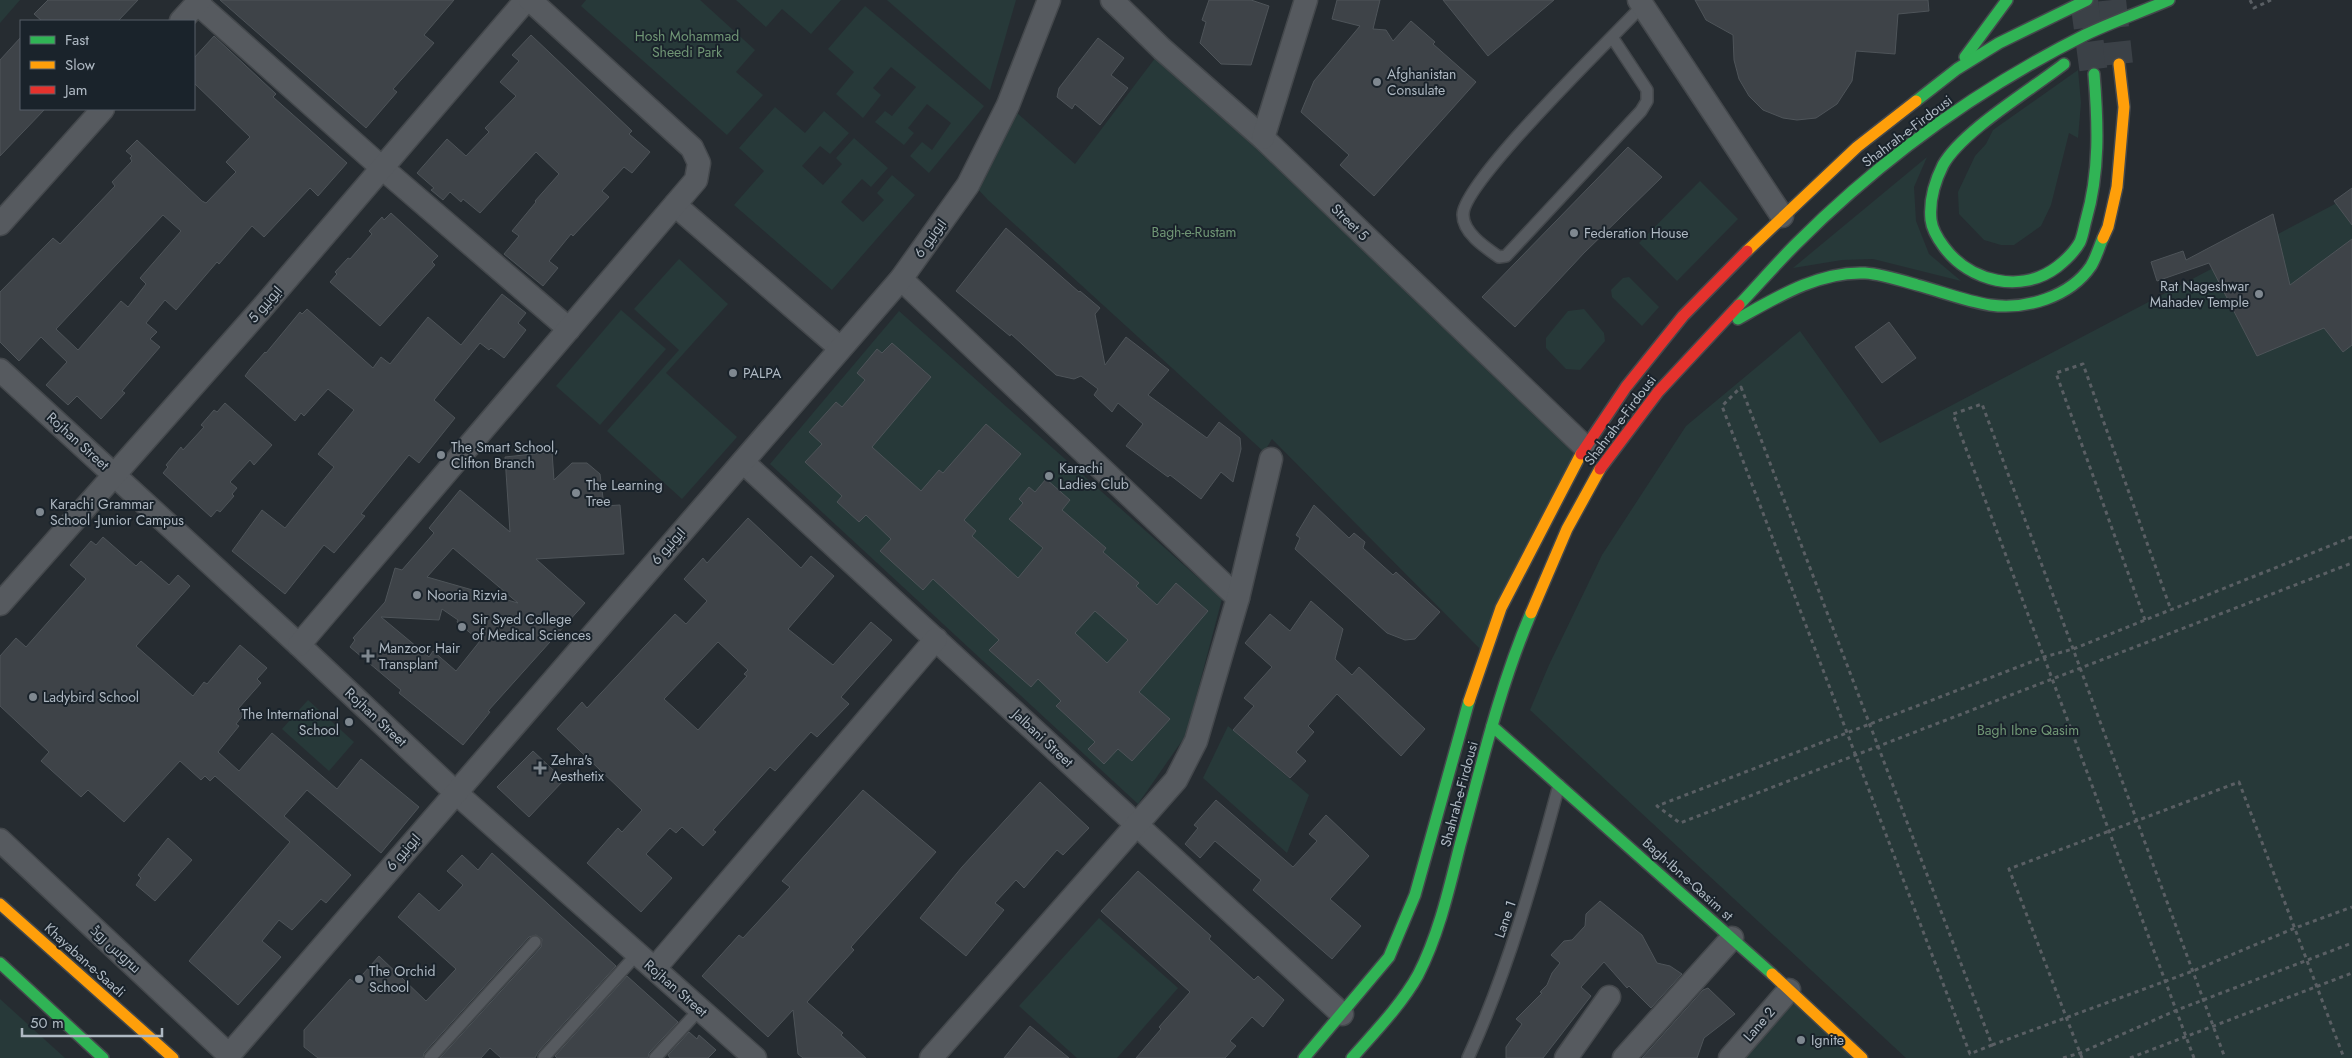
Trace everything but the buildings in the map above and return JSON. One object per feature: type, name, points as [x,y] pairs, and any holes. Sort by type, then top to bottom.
[{"type":"main road","points":[[1956,69],[2007,0]]},
{"type":"main road","name":"Shahrah-e-Firdousi","points":[[1304,1058],[1389,957],[1415,895],[1463,719],[1501,608],[1585,447],[1626,387],[1683,316],[1782,216],[1857,147],[1956,69],[1999,43],[2037,25],[2068,3],[2087,0]]},
{"type":"main road","name":"Shahrah-e-Firdousi","points":[[1352,1058],[1417,976],[1438,929],[1482,771],[1492,726],[1515,650],[1567,529],[1604,462],[1658,392],[1717,331],[1796,244],[1857,189],[1929,130],[1994,86],[2086,35],[2169,0]]},
{"type":"main road","points":[[2086,35],[2063,65],[2007,104],[1954,149],[1934,186],[1931,221],[1944,247],[1964,268],[1986,279],[2015,282],[2037,279],[2055,270],[2079,245],[2091,207],[2097,174],[2098,135],[2094,74]]},
{"type":"main road","points":[[1717,331],[1781,294],[1823,278],[1865,273],[1903,281],[1990,305],[2016,305],[2043,301],[2068,289],[2091,266],[2108,227],[2115,195],[2124,107],[2119,64]]},
{"type":"main road","name":"Bagh-Ibn-e-Qasim st","points":[[1492,726],[1732,938],[1862,1058]]},
{"type":"main road","name":"Khayaban-e-Saadi","points":[[0,904],[173,1058]]},
{"type":"main road","points":[[0,964],[103,1058]]},
{"type":"street","name":"ایونیو 5","points":[[0,604],[262,308],[526,0]]},
{"type":"street","points":[[300,645],[696,180],[699,162],[692,148],[530,0]]},
{"type":"street","name":"ایونیو 6","points":[[230,1057],[455,792],[744,462],[901,279],[968,185],[1008,105],[1049,0]]},
{"type":"street","name":"Street 5","points":[[1112,0],[1162,49],[1263,138],[1585,447]]},
{"type":"street","points":[[1263,138],[1306,0]]},
{"type":"street","points":[[182,20],[198,1],[381,167],[570,329]]},
{"type":"street","points":[[1641,3],[1782,216]]},
{"type":"street","points":[[0,224],[102,110]]},
{"type":"street","points":[[674,205],[840,348]]},
{"type":"street","points":[[901,279],[1238,598]]},
{"type":"street","name":"Rojhan Street","points":[[0,370],[300,645],[455,792],[755,1058]]},
{"type":"street","points":[[931,1058],[1176,780],[1196,741],[1238,598],[1271,459]]},
{"type":"street","name":"Jalbani Street","points":[[744,462],[1342,1014]]},
{"type":"street","points":[[655,968],[936,639]]},
{"type":"street","name":"سروس روڈ","points":[[0,840],[230,1057]]},
{"type":"street","points":[[1624,1058],[1732,938]]},
{"type":"street","name":"Lane 2","points":[[1730,1058],[1789,990]]},
{"type":"street","points":[[1566,1058],[1609,997]]},
{"type":"lane","points":[[1612,37],[1647,90],[1644,106],[1506,256],[1499,257],[1473,236],[1464,225],[1462,215],[1464,206],[1474,188],[1499,156],[1612,37],[1641,3]]},
{"type":"lane","name":"Lane 1","points":[[1468,1058],[1492,1005],[1531,889],[1559,785]]},
{"type":"lane","points":[[430,1058],[534,942]]},
{"type":"lane","points":[[544,1057],[637,954]]},
{"type":"lane","points":[[655,1058],[700,1009]]},
{"type":"path","points":[[2250,0],[2254,8],[2271,0]]},
{"type":"path","points":[[2146,620],[2056,373],[2083,364],[2171,610]]},
{"type":"path","points":[[1992,1045],[1741,387],[1722,406],[1970,1054],[2193,971],[2295,928],[2352,907]]},
{"type":"path","points":[[2194,1058],[1953,414],[1982,404],[2225,1058]]},
{"type":"path","points":[[2352,538],[2073,649],[2044,657],[1657,806],[1680,823],[2352,563]]},
{"type":"path","points":[[2082,1058],[2009,869],[2239,782],[2344,1058]]},
{"type":"path","points":[[2063,1058],[2080,1053],[2177,1010],[2352,943]]},
{"type":"path","points":[[2130,1058],[2352,973]]},
{"type":"green space","points":[[0,0],[20,0],[0,23]]},
{"type":"green space","name":"Hosh Mohammad Sheedi Park","points":[[586,0],[700,0],[755,50],[736,72],[763,95],[727,135],[581,6]]},
{"type":"green space","points":[[736,0],[841,0],[811,34],[782,9],[766,27]]},
{"type":"green space","points":[[887,0],[1016,0],[990,90]]},
{"type":"green space","points":[[865,6],[984,106],[929,173],[910,156],[922,142],[932,150],[951,123],[927,104],[908,128],[914,133],[904,145],[875,122],[885,111],[892,116],[916,87],[891,67],[873,88],[881,95],[863,118],[836,94],[854,72],[828,49]]},
{"type":"green space","name":"Bagh-e-Rustam","points":[[1162,49],[1585,448],[1485,654],[1272,439],[1264,452],[975,186],[1016,112],[1075,164]]},
{"type":"green space","points":[[2078,70],[2081,103],[2078,138],[2069,133],[2051,205],[2041,226],[2014,245],[2001,245],[1984,240],[1959,214],[1958,192],[1975,156],[1986,144],[1993,130]]},
{"type":"green space","points":[[775,107],[805,133],[824,111],[849,133],[830,154],[820,146],[802,166],[823,185],[842,164],[836,158],[854,138],[888,168],[871,187],[862,179],[841,202],[863,222],[884,200],[877,193],[892,175],[915,195],[832,290],[734,205],[764,171],[739,148]]},
{"type":"green space","points":[[1927,157],[1914,187],[1916,221],[1929,254],[1961,281],[1873,259],[1842,260],[1793,268]]},
{"type":"green space","points":[[1700,181],[1738,219],[1677,281],[1639,243]]},
{"type":"green space","name":"Bagh Ibne Qasim","points":[[2352,195],[2352,1058],[1906,1058],[1530,710],[1549,665],[1602,555],[1686,426],[1800,331],[1880,443]]},
{"type":"green space","points":[[679,259],[728,304],[666,373],[737,437],[682,499],[607,431],[679,350],[634,309]]},
{"type":"green space","points":[[1629,277],[1659,307],[1642,326],[1612,297],[1611,290],[1623,278]]},
{"type":"green space","points":[[1584,309],[1604,333],[1605,341],[1580,370],[1566,369],[1546,348],[1546,338],[1568,311]]},
{"type":"green space","points":[[621,310],[666,349],[600,425],[556,386]]},
{"type":"green space","points":[[899,311],[1222,599],[1186,735],[1138,804],[770,464]]},
{"type":"green space","points":[[308,700],[354,742],[329,771],[282,729]]},
{"type":"green space","points":[[1228,726],[1309,795],[1287,853],[1203,778]]},
{"type":"green space","points":[[1099,918],[1178,988],[1117,1058],[1077,1058],[1019,1006]]},
{"type":"green space","points":[[1797,998],[1862,1058],[1743,1058]]},
{"type":"green space","points":[[0,999],[65,1058],[0,1058]]},
{"type":"tunnel","points":[[2084,0],[2094,74]]},
{"type":"tunnel","points":[[2112,0],[2119,64]]},
{"type":"traffic: fast","points":[[1965,57],[2007,0]]},
{"type":"traffic: fast","points":[[1916,101],[1957,69],[1999,43],[2087,0]]},
{"type":"traffic: fast","points":[[1739,305],[1828,213],[1896,155],[1932,128],[1969,102],[2046,56],[2095,30],[2169,0]]},
{"type":"traffic: fast","points":[[2064,64],[1998,111],[1965,139],[1952,152],[1937,178],[1931,206],[1931,220],[1934,230],[1944,247],[1955,259],[1968,269],[1982,276],[2012,282],[2028,280],[2043,275],[2064,261],[2080,242],[2091,202],[2096,166],[2097,129],[2094,74]]},
{"type":"traffic: fast","points":[[1738,319],[1783,294],[1815,281],[1831,276],[1865,273],[1884,276],[1990,305],[2004,306],[2032,303],[2059,293],[2082,277],[2093,263],[2103,238]]},
{"type":"traffic: fast","points":[[1352,1058],[1404,997],[1418,975],[1432,944],[1500,699],[1531,613]]},
{"type":"traffic: fast","points":[[1304,1058],[1389,957],[1415,895],[1469,701]]},
{"type":"traffic: fast","points":[[1492,726],[1772,974]]},
{"type":"traffic: fast","points":[[0,963],[103,1058]]},
{"type":"traffic: slow","points":[[2103,238],[2108,227],[2117,187],[2124,107],[2119,64]]},
{"type":"traffic: slow","points":[[1747,251],[1857,147],[1916,101]]},
{"type":"traffic: slow","points":[[1469,701],[1501,608],[1581,454]]},
{"type":"traffic: slow","points":[[1531,613],[1567,529],[1600,469]]},
{"type":"traffic: slow","points":[[0,904],[173,1058]]},
{"type":"traffic: slow","points":[[1772,974],[1862,1058]]},
{"type":"traffic: jam","points":[[1581,454],[1626,387],[1683,316],[1747,251]]},
{"type":"traffic: jam","points":[[1600,469],[1658,392],[1739,305]]},
{"type":"place","name":"Afghanistan Consulate","points":[[1377,82]]},
{"type":"place","name":"Federation House","points":[[1574,233]]},
{"type":"place","name":"Rat Nageshwar Mahadev Temple","points":[[2259,294]]},
{"type":"place","name":"PALPA","points":[[733,373]]},
{"type":"place","name":"The Smart School, Clifton Branch","points":[[441,455]]},
{"type":"place","name":"Karachi Ladies Club","points":[[1049,476]]},
{"type":"place","name":"The Learning Tree","points":[[576,493]]},
{"type":"place","name":"Karachi Grammar School -Junior Campus","points":[[40,512]]},
{"type":"place","name":"Nooria Rizvia","points":[[417,595]]},
{"type":"place","name":"Sir Syed College of Medical Sciences","points":[[462,627]]},
{"type":"place","name":"Manzoor Hair Transplant","points":[[368,656]]},
{"type":"place","name":"Ladybird School","points":[[33,697]]},
{"type":"place","name":"The International School","points":[[349,722]]},
{"type":"place","name":"Zehra's Aesthetix","points":[[540,768]]},
{"type":"place","name":"The Orchid School","points":[[359,979]]},
{"type":"place","name":"Ignite","points":[[1801,1040]]}]
